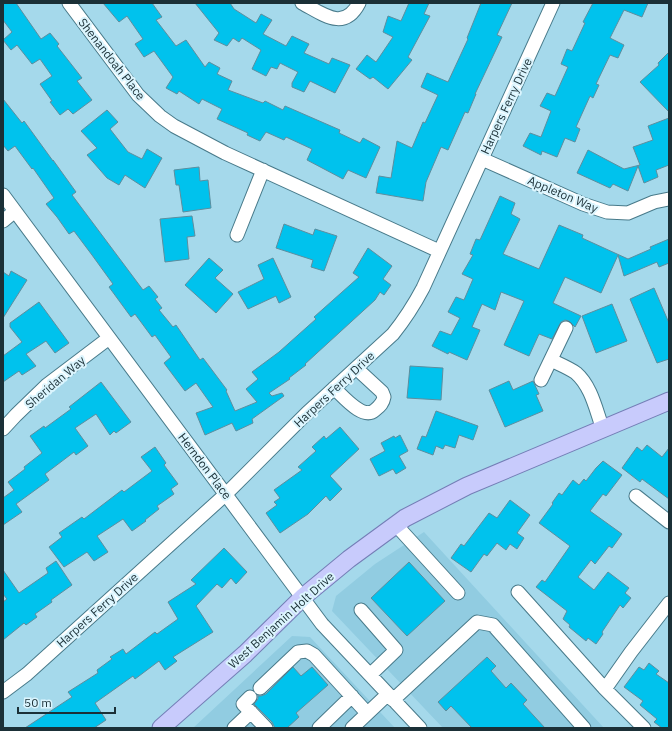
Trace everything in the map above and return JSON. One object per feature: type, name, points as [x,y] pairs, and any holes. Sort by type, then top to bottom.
[{"type":"main road","name":"West Benjamin Holt Drive","points":[[160,728],[245,654],[303,597],[349,559],[405,518],[467,486],[669,401]]},
{"type":"street","name":"Shenandoah Place","points":[[69,3],[129,84],[160,116],[190,136],[439,251]]},
{"type":"street","points":[[302,3],[329,18],[335,19],[346,18],[355,12],[359,3]]},
{"type":"street","name":"Harpers Ferry Drive","points":[[3,692],[27,674],[226,494],[334,388],[393,334],[403,322],[423,288],[552,3]]},
{"type":"street","name":"Appleton Way","points":[[482,159],[583,204],[607,212],[628,213],[654,202],[669,199]]},
{"type":"street","points":[[237,235],[263,170]]},
{"type":"street","name":"Herndon Place","points":[[3,195],[322,624],[420,728]]},
{"type":"street","points":[[3,221],[15,211]]},
{"type":"street","points":[[541,380],[566,328]]},
{"type":"street","name":"Sheridan Way","points":[[3,429],[47,385],[109,338]]},
{"type":"street","points":[[551,360],[575,373],[583,381],[589,390],[603,429]]},
{"type":"street","points":[[334,388],[361,412],[368,414],[380,406],[384,397],[382,392],[356,368]]},
{"type":"street","points":[[636,496],[669,522]]},
{"type":"street","points":[[396,525],[458,593]]},
{"type":"street","points":[[518,592],[605,689],[644,728]]},
{"type":"street","points":[[605,689],[631,652],[669,603]]},
{"type":"street","points":[[361,610],[396,650],[370,675]]},
{"type":"street","points":[[260,688],[298,652],[307,651],[314,655],[352,696],[360,723],[477,622],[493,625],[584,728]]},
{"type":"street","points":[[319,728],[352,696]]},
{"type":"street","points":[[250,697],[243,704],[266,728]]},
{"type":"street","points":[[234,728],[251,712]]},
{"type":"shaded area","points":[[424,532],[604,728],[443,728],[332,611],[336,596],[375,564]]},
{"type":"shaded area","points":[[292,636],[310,637],[395,728],[193,728]]},
{"type":"building","points":[[3,3],[16,3],[41,39],[50,33],[59,44],[57,46],[82,78],[77,81],[92,100],[73,114],[68,109],[60,115],[50,102],[52,101],[40,84],[52,76],[40,59],[32,64],[17,45],[11,50],[3,40],[12,32],[3,20]]},
{"type":"building","points":[[103,3],[152,3],[162,17],[156,20],[176,46],[186,40],[205,67],[209,62],[220,68],[217,74],[232,81],[228,90],[263,103],[265,101],[283,110],[285,106],[340,130],[339,133],[360,143],[363,138],[380,147],[366,178],[348,170],[343,179],[307,160],[312,149],[286,137],[284,140],[266,132],[260,141],[247,135],[248,133],[217,119],[222,109],[202,99],[199,104],[179,91],[177,94],[166,88],[173,77],[154,51],[144,57],[135,44],[143,39],[127,16],[119,22]]},
{"type":"building","points":[[195,3],[230,3],[234,9],[256,23],[261,14],[272,20],[263,34],[286,46],[292,36],[309,44],[304,53],[329,64],[332,58],[350,65],[335,93],[310,81],[304,92],[292,87],[292,83],[298,72],[280,63],[277,69],[271,67],[266,76],[252,69],[261,50],[242,38],[239,42],[233,38],[227,46],[214,40],[219,33]]},
{"type":"building","points":[[409,3],[429,3],[424,14],[430,16],[408,57],[412,60],[388,89],[373,77],[370,79],[356,69],[367,55],[376,62],[393,37],[383,32],[388,16],[401,21]]},
{"type":"building","points":[[481,3],[512,3],[497,35],[502,37],[475,94],[468,113],[465,112],[448,150],[441,147],[426,182],[423,201],[376,193],[379,176],[391,178],[397,141],[412,148],[423,122],[425,123],[438,95],[421,87],[427,73],[448,82],[468,39],[467,38]]},
{"type":"building","points":[[593,3],[648,3],[642,17],[624,10],[610,38],[624,45],[618,58],[610,55],[596,84],[599,85],[593,98],[590,96],[576,127],[580,129],[575,142],[565,138],[557,157],[542,151],[541,155],[523,146],[530,133],[541,137],[551,111],[540,106],[547,93],[555,96],[568,67],[561,64],[567,49],[572,51],[585,23],[583,22]]},
{"type":"building","points":[[669,52],[669,112],[640,82],[659,65],[658,63]]},
{"type":"building","points":[[3,99],[22,123],[24,121],[53,160],[76,192],[72,195],[143,290],[149,286],[158,297],[155,299],[162,308],[159,310],[173,327],[176,325],[200,360],[203,358],[227,390],[226,391],[235,411],[257,402],[246,389],[258,379],[252,372],[279,352],[316,319],[314,317],[359,277],[353,273],[368,248],[392,266],[383,279],[391,285],[384,295],[380,292],[375,300],[305,364],[306,365],[289,378],[290,379],[269,393],[272,396],[282,393],[284,396],[252,419],[253,423],[236,431],[232,423],[205,435],[196,413],[213,407],[196,383],[185,391],[164,363],[171,357],[155,335],[152,337],[135,314],[131,317],[109,287],[113,284],[74,231],[69,234],[46,204],[54,198],[33,168],[32,169],[15,146],[8,151],[3,145]]},
{"type":"building","points":[[107,110],[118,122],[110,129],[128,152],[142,159],[147,149],[162,158],[145,188],[125,175],[119,185],[107,178],[87,155],[97,148],[81,131]]},
{"type":"building","points":[[669,118],[669,165],[656,170],[658,177],[644,183],[638,166],[628,191],[613,184],[610,188],[577,173],[588,150],[624,169],[640,165],[633,147],[653,140],[648,126]]},
{"type":"building","points":[[199,167],[200,181],[208,180],[211,208],[183,212],[179,185],[176,185],[174,170]]},
{"type":"building","points":[[500,196],[515,203],[511,214],[520,219],[503,254],[539,269],[559,225],[583,235],[582,238],[628,259],[669,239],[669,263],[659,267],[657,262],[624,276],[618,255],[601,293],[565,277],[553,303],[581,316],[575,327],[569,321],[565,320],[561,322],[552,339],[539,334],[529,356],[504,345],[524,301],[501,292],[495,310],[482,304],[472,327],[480,330],[467,360],[449,352],[448,354],[432,346],[440,331],[451,335],[460,318],[448,312],[456,297],[464,300],[473,279],[462,274],[473,255],[470,254],[476,239],[480,240]]},
{"type":"building","points":[[192,216],[195,236],[187,237],[189,259],[165,262],[160,219]]},
{"type":"building","points":[[284,224],[313,235],[315,229],[337,236],[324,271],[311,267],[313,260],[276,248]]},
{"type":"building","points":[[209,258],[223,270],[215,278],[233,294],[216,313],[185,285]]},
{"type":"building","points":[[273,258],[291,297],[279,303],[276,296],[248,309],[238,292],[264,279],[258,265]]},
{"type":"building","points":[[11,271],[27,280],[3,318],[3,272],[9,276]]},
{"type":"building","points":[[654,288],[669,323],[669,359],[657,363],[630,299]]},
{"type":"building","points":[[39,302],[69,343],[55,353],[46,341],[26,354],[36,366],[22,375],[19,371],[3,382],[3,356],[22,342],[10,327],[10,323]]},
{"type":"building","points":[[612,304],[627,341],[596,353],[582,316]]},
{"type":"building","points":[[410,366],[443,368],[441,400],[407,398]]},
{"type":"building","points":[[509,381],[513,390],[533,381],[539,394],[536,395],[543,411],[505,427],[489,390]]},
{"type":"building","points":[[101,382],[131,422],[116,433],[114,431],[110,435],[96,414],[75,428],[88,446],[76,455],[74,452],[45,474],[49,480],[16,504],[22,512],[3,525],[3,498],[14,490],[8,482],[42,453],[30,436],[44,426],[45,428],[71,409],[69,407]]},
{"type":"building","points":[[436,411],[478,426],[473,440],[459,435],[455,448],[445,445],[443,449],[436,446],[433,455],[417,449],[422,436],[426,437]]},
{"type":"building","points":[[340,427],[359,449],[330,476],[342,489],[330,501],[326,496],[308,514],[280,533],[266,513],[277,505],[274,502],[280,498],[274,490],[302,470],[298,467],[316,451],[312,447],[324,436],[326,439]]},
{"type":"building","points":[[400,435],[408,451],[399,456],[406,468],[396,474],[393,469],[379,476],[370,459],[385,451],[381,443],[394,436],[395,438]]},
{"type":"building","points":[[647,445],[662,457],[669,448],[669,499],[642,479],[640,482],[622,468],[637,447],[642,451]]},
{"type":"building","points":[[155,447],[166,463],[164,465],[178,484],[171,489],[174,494],[157,506],[159,509],[132,531],[123,519],[97,536],[108,552],[94,561],[87,552],[64,567],[49,547],[62,537],[59,533],[82,517],[84,519],[122,490],[124,492],[152,471],[141,457]]},
{"type":"building","points":[[603,461],[622,475],[606,496],[603,494],[590,511],[622,534],[612,548],[609,546],[595,564],[591,560],[578,577],[594,590],[608,572],[629,588],[625,593],[631,598],[623,608],[620,605],[596,644],[588,638],[586,641],[569,627],[570,625],[563,619],[567,611],[536,587],[542,580],[545,582],[570,546],[539,523],[559,493],[562,495],[573,480],[579,485],[584,479],[586,481]]},
{"type":"building","points":[[510,500],[530,515],[517,533],[524,538],[517,549],[510,544],[506,550],[497,543],[487,556],[484,554],[471,572],[451,558],[461,544],[464,546],[489,513],[497,518]]},
{"type":"building","points":[[224,548],[247,572],[236,584],[231,578],[222,588],[217,584],[196,606],[213,632],[173,657],[177,661],[165,670],[159,661],[135,679],[133,676],[95,703],[106,720],[94,728],[25,728],[72,697],[68,692],[98,673],[97,670],[112,659],[110,657],[123,649],[126,654],[155,632],[157,634],[178,619],[168,602],[196,584],[191,580]]},
{"type":"building","points":[[56,561],[72,585],[35,614],[37,617],[26,625],[24,623],[3,640],[3,602],[7,599],[3,594],[3,570],[19,593],[48,573],[46,568]]},
{"type":"building","points":[[409,562],[445,601],[407,636],[371,598]]},
{"type":"building","points":[[487,657],[496,666],[491,671],[506,688],[511,683],[527,700],[523,704],[545,728],[472,728],[451,706],[446,711],[438,702]]},
{"type":"building","points":[[649,663],[659,671],[656,674],[669,683],[669,728],[662,728],[654,722],[657,719],[640,705],[643,701],[624,687],[639,667],[644,670]]},
{"type":"building","points":[[293,667],[301,676],[312,667],[328,685],[296,713],[299,717],[287,728],[275,728],[272,722],[254,704],[258,699],[258,696],[266,694]]}]
